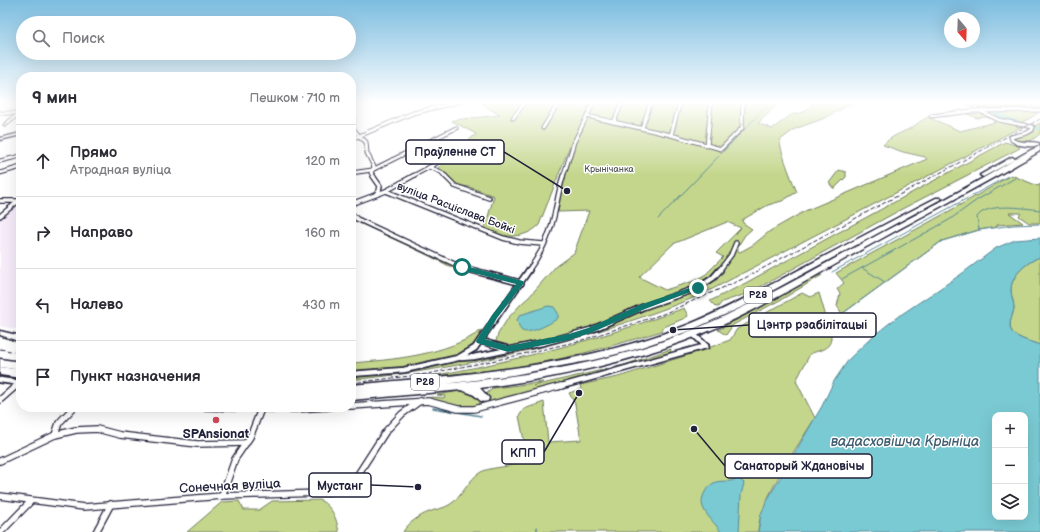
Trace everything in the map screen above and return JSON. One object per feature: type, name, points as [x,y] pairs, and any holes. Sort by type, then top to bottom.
[{"type":"highway","points":[[1018,143],[1026,145],[1039,145]]},
{"type":"highway","points":[[1018,143],[1025,148],[1023,152]]},
{"type":"highway","name":"Р28","points":[[356,388],[526,371],[586,359],[641,345],[676,333],[752,298],[1023,152],[1039,145]]},
{"type":"highway","name":"Р28","points":[[356,396],[457,387],[549,375],[590,366],[656,348],[693,334],[793,285],[999,172],[1039,145]]},
{"type":"highway","points":[[0,363],[16,365]]},
{"type":"highway","points":[[0,371],[16,378]]},
{"type":"highway","points":[[484,403],[489,389],[503,381]]},
{"type":"highway","points":[[457,387],[477,391],[484,403]]},
{"type":"street","points":[[356,137],[381,127]]},
{"type":"street","points":[[458,358],[471,351],[480,341],[495,317],[536,261],[554,218],[558,193],[574,142],[582,127]]},
{"type":"street","points":[[637,127],[721,149],[742,127]]},
{"type":"street","points":[[671,135],[674,127]]},
{"type":"street","points":[[707,146],[709,127]]},
{"type":"street","points":[[1018,143],[1012,140],[1011,137],[1027,133],[1033,129],[1032,127]]},
{"type":"street","points":[[356,172],[372,170],[456,128]]},
{"type":"street","points":[[356,132],[367,145],[367,153],[374,167],[371,173],[380,188],[376,194]]},
{"type":"street","points":[[0,139],[16,135]]},
{"type":"street","points":[[0,161],[16,157]]},
{"type":"street","points":[[356,202],[386,191],[437,163]]},
{"type":"street","points":[[429,167],[441,172],[455,186],[489,198]]},
{"type":"street","points":[[0,173],[16,168]]},
{"type":"street","name":"вуліца Расціслава Бойкі","points":[[386,191],[503,238],[519,242],[543,244]]},
{"type":"street","points":[[0,201],[16,201]]},
{"type":"street","points":[[0,216],[16,203]]},
{"type":"street","points":[[356,217],[462,267],[520,283]]},
{"type":"street","points":[[356,374],[404,370],[569,337],[591,330],[643,307],[698,288],[713,278],[731,255],[736,243]]},
{"type":"street","points":[[0,333],[16,338]]},
{"type":"street","points":[[356,406],[433,401],[464,410],[484,403],[626,369],[706,346],[693,334]]},
{"type":"street","points":[[480,341],[508,349]]},
{"type":"street","points":[[0,380],[16,380]]},
{"type":"street","points":[[0,400],[16,385]]},
{"type":"street","name":"Сонечная вуліца","points":[[0,496],[69,506],[222,496],[321,493],[346,488],[353,482],[374,445],[385,432],[403,412],[420,401]]},
{"type":"street","points":[[55,435],[55,430],[58,424],[69,412]]},
{"type":"street","points":[[222,496],[235,459],[250,437],[260,412]]},
{"type":"street","points":[[0,461],[55,435],[76,430],[97,429],[120,435],[197,444],[241,442],[246,444]]},
{"type":"street","points":[[1,532],[31,501]]},
{"type":"street","points":[[96,532],[111,504]]},
{"type":"shaded area","points":[[16,206],[16,329],[0,326],[0,217]]},
{"type":"green space","name":"Крынічанка","points":[[463,127],[767,127],[772,129],[775,127],[801,127],[795,129],[780,140],[784,158],[797,192],[782,201],[768,205],[742,220],[743,223],[752,229],[745,235],[738,246],[738,251],[740,252],[753,245],[770,231],[805,211],[927,159],[925,157],[903,152],[883,145],[893,137],[913,127],[950,127],[960,131],[977,127],[1022,127],[703,294],[661,310],[618,325],[530,350],[441,368],[356,379],[356,363],[401,358],[436,351],[453,345],[482,330],[479,337],[471,347],[461,354],[443,361],[508,349],[493,342],[496,341],[498,334],[508,318],[556,266],[574,253],[589,211],[558,212],[561,192],[577,138],[573,138],[539,225],[534,230],[527,233],[506,236],[492,232],[485,227],[494,196],[469,187],[457,185],[437,169],[476,134]],"holes":[[[727,222],[741,228],[716,253],[723,257],[706,274],[694,281],[665,290],[639,277],[673,244]]]},
{"type":"green space","points":[[1035,127],[1040,127],[1040,134],[1034,139],[1025,143],[1015,140],[1015,138],[1034,132]]},
{"type":"green space","points":[[1005,142],[1020,148],[902,209],[749,293],[722,302],[718,307],[710,301],[740,286]]},
{"type":"green space","points":[[839,170],[846,172],[846,177],[835,188],[833,188],[829,183]]},
{"type":"green space","points":[[1011,175],[1038,186],[1040,184],[1040,223],[1029,223],[1019,216],[1021,213],[1009,213],[1023,223],[997,225],[997,227],[979,230],[942,241],[842,314],[837,306],[840,294],[837,289],[844,283],[836,273],[946,213]]},
{"type":"green space","points":[[356,217],[432,255],[434,258],[459,268],[455,269],[356,221]]},
{"type":"green space","points":[[1040,257],[1040,345],[1018,337],[1012,332],[1010,326],[1014,308],[1011,290],[1014,279],[1025,266]]},
{"type":"green space","points":[[822,275],[784,298],[733,325],[726,335],[718,330],[817,276]]},
{"type":"green space","points":[[802,293],[810,297],[819,293],[831,334],[831,339],[828,346],[810,354],[796,381],[815,418],[780,474],[772,490],[760,520],[758,532],[403,532],[407,526],[425,513],[442,508],[454,502],[476,475],[493,468],[520,463],[524,459],[527,455],[519,416],[524,409],[544,402],[548,442],[581,440],[575,404],[569,393],[581,389],[580,385],[618,377],[730,340],[737,329]]},
{"type":"green space","points":[[684,308],[688,316],[664,327],[662,331],[596,350],[546,362],[516,367],[426,377],[524,357],[588,340]]},
{"type":"green space","points":[[671,349],[670,353],[587,377],[547,386],[489,403],[486,401],[488,392],[494,388],[543,382],[533,386],[624,365]]},
{"type":"green space","points":[[465,390],[480,398],[480,404],[474,407],[460,407],[423,399],[432,397],[444,398],[445,396],[437,395]]},
{"type":"green space","points":[[320,500],[328,506],[333,513],[339,532],[187,532],[222,502],[239,501],[244,510],[259,510],[272,501]]},
{"type":"water","name":"вадасховішча Крыніца","points":[[1040,238],[1040,257],[1025,266],[1017,274],[1012,284],[1011,292],[1014,308],[1010,326],[1012,332],[1018,337],[1040,345],[1040,532],[758,532],[761,514],[769,497],[822,406],[834,381],[849,359],[872,337],[896,318],[960,275],[996,248],[1015,240]]},
{"type":"water","points":[[548,306],[554,307],[558,313],[558,318],[535,330],[525,332],[521,330],[517,320],[520,315]]},
{"type":"water","points":[[738,478],[744,483],[741,495],[739,532],[721,532],[706,514],[702,504],[702,498],[706,490],[716,482]]},
{"type":"waterway","points":[[658,219],[747,127]]},
{"type":"waterway","points":[[1033,127],[1040,129]]},
{"type":"waterway","points":[[832,272],[1008,176]]},
{"type":"waterway","points":[[842,279],[949,220],[977,200],[1015,178]]},
{"type":"waterway","points":[[979,230],[977,217],[982,212],[989,209],[1006,207],[1040,210]]},
{"type":"waterway","points":[[979,230],[1013,225],[1040,224]]},
{"type":"waterway","points":[[842,314],[942,241],[979,230]]},
{"type":"waterway","points":[[862,268],[885,282]]},
{"type":"waterway","points":[[433,408],[481,416]]},
{"type":"waterway","points":[[537,527],[537,532]]},
{"type":"railway","points":[[356,382],[427,374],[506,358],[579,341],[663,314],[745,278],[1025,127]]},
{"type":"railway","points":[[0,349],[16,352]]},
{"type":"place","name":"Праўленне СТ","points":[[567,191]]},
{"type":"place","name":"Цэнтр рэабілітацыі","points":[[673,330]]},
{"type":"place","name":"КПП","points":[[579,393]]},
{"type":"place","name":"SPAnsionat","points":[[216,420]]},
{"type":"place","name":"Санаторый Ждановічы","points":[[694,429]]},
{"type":"place","name":"Мустанг","points":[[418,487]]},
{"type":"route","points":[[462,267],[520,283],[487,328],[480,341],[508,349],[569,337],[591,330],[643,307],[698,288]]}]
